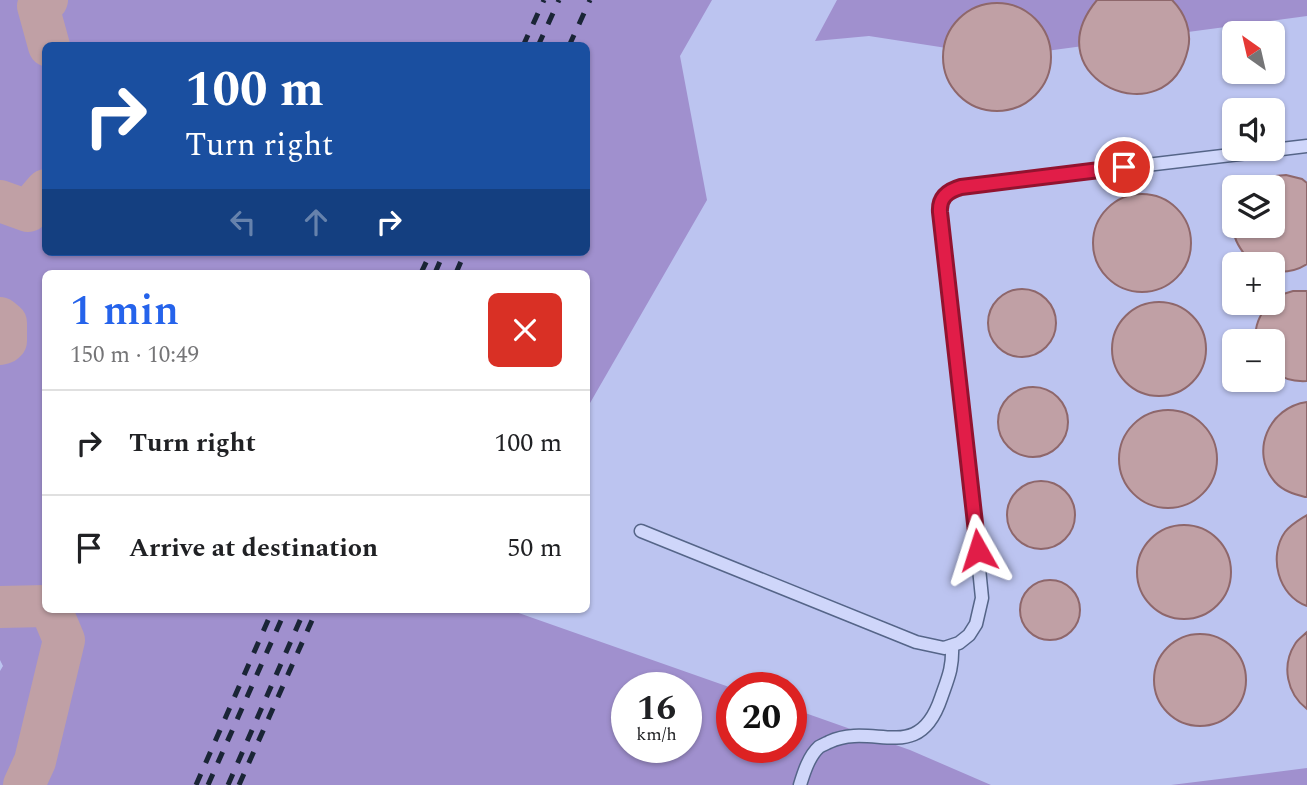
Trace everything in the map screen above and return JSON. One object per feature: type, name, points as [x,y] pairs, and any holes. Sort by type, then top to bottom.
[{"type":"lane","points":[[641,531],[916,642],[944,649],[952,646],[969,635],[976,624],[982,598],[940,212],[944,195],[961,187],[1307,146]]},
{"type":"lane","points":[[800,785],[807,765],[819,746],[840,737],[900,738],[923,730],[935,716],[953,665],[952,646]]},
{"type":"shaded area","points":[[0,0],[712,0],[680,56],[707,200],[590,403],[590,270],[42,270],[42,613],[518,613],[686,672],[611,672],[611,763],[702,763],[702,677],[716,682],[716,763],[807,763],[807,714],[910,750],[991,785],[0,785],[0,671],[3,666],[0,660]]},
{"type":"shaded area","points":[[837,0],[1307,0],[1307,16],[1270,21],[1222,21],[1222,27],[1046,51],[953,49],[869,36],[815,41]]},
{"type":"shaded area","points":[[1097,0],[1172,0],[1184,16],[1189,36],[1188,49],[1176,76],[1156,90],[1133,94],[1110,88],[1092,74],[1081,54],[1081,28]]},
{"type":"shaded area","points":[[997,3],[1018,7],[1035,19],[1047,36],[1051,57],[1047,78],[1035,95],[1018,107],[997,111],[976,107],[959,95],[947,78],[943,57],[947,36],[959,19],[976,7]]},
{"type":"shaded area","points":[[1285,175],[1307,183],[1307,264],[1285,272],[1285,252],[1243,252],[1235,238],[1285,238]]},
{"type":"shaded area","points":[[1142,194],[1161,198],[1177,208],[1187,224],[1191,243],[1187,262],[1177,278],[1161,288],[1142,292],[1123,288],[1107,278],[1097,262],[1093,243],[1097,224],[1107,208],[1123,198]]},
{"type":"shaded area","points":[[1015,289],[1029,289],[1041,294],[1051,304],[1056,323],[1051,342],[1041,352],[1029,357],[1015,357],[1003,352],[993,342],[988,330],[988,316],[993,304],[1003,294]]},
{"type":"shaded area","points":[[1307,291],[1307,381],[1285,378],[1285,329],[1256,329],[1261,315],[1285,315],[1285,293]]},
{"type":"shaded area","points":[[1159,302],[1177,305],[1192,316],[1203,331],[1206,349],[1203,367],[1192,382],[1177,393],[1159,396],[1141,393],[1126,382],[1115,367],[1112,349],[1115,331],[1126,316],[1141,305]]},
{"type":"shaded area","points":[[1033,387],[1058,397],[1068,422],[1058,447],[1033,457],[1008,447],[998,422],[1008,397]]},
{"type":"shaded area","points":[[1307,402],[1305,497],[1285,490],[1275,482],[1267,470],[1264,445],[1273,422],[1282,412]]},
{"type":"shaded area","points":[[1168,410],[1187,414],[1203,424],[1213,440],[1217,459],[1213,478],[1203,494],[1187,504],[1168,508],[1149,504],[1133,494],[1123,478],[1119,459],[1123,440],[1133,424],[1149,414]]},
{"type":"shaded area","points":[[1041,481],[1054,484],[1065,491],[1072,502],[1075,515],[1072,528],[1065,539],[1054,546],[1041,549],[1028,546],[1017,539],[1010,528],[1007,515],[1010,502],[1017,491],[1028,484]]},
{"type":"shaded area","points":[[1307,515],[1307,606],[1289,594],[1283,585],[1277,552],[1285,532]]},
{"type":"shaded area","points":[[1184,525],[1202,528],[1217,539],[1228,554],[1231,572],[1228,590],[1217,605],[1202,616],[1184,619],[1166,616],[1151,605],[1140,590],[1137,572],[1140,554],[1151,539],[1166,528]]},
{"type":"shaded area","points":[[1050,580],[1067,585],[1075,593],[1080,610],[1075,627],[1067,635],[1050,640],[1033,635],[1025,627],[1020,610],[1025,593],[1033,585]]},
{"type":"shaded area","points":[[1307,632],[1307,709],[1295,696],[1287,670],[1295,644]]},
{"type":"shaded area","points":[[1200,634],[1218,637],[1233,647],[1243,662],[1246,680],[1243,698],[1233,713],[1218,723],[1200,726],[1182,723],[1167,713],[1157,698],[1154,680],[1157,662],[1167,647],[1182,637]]},
{"type":"shaded area","points":[[1307,768],[1307,785],[1171,785]]},
{"type":"waterway","points":[[47,0],[38,6],[48,42]]},
{"type":"waterway","points":[[0,201],[28,211],[42,195]]},
{"type":"waterway","points":[[0,318],[6,323],[6,341],[0,344]]},
{"type":"waterway","points":[[0,607],[42,606]]},
{"type":"waterway","points":[[24,785],[35,761],[64,640],[53,613]]},
{"type":"railway","points":[[525,42],[544,0]]},
{"type":"railway","points":[[540,42],[559,0]]},
{"type":"railway","points":[[571,42],[590,0]]},
{"type":"railway","points":[[422,270],[429,256]]},
{"type":"railway","points":[[436,270],[442,256]]},
{"type":"railway","points":[[457,270],[463,256]]},
{"type":"railway","points":[[196,785],[271,613]]},
{"type":"railway","points":[[208,785],[284,613]]},
{"type":"railway","points":[[228,785],[303,613]]},
{"type":"railway","points":[[239,785],[315,613]]},
{"type":"route","points":[[978,550],[940,212],[941,200],[949,191],[961,187],[1124,167]]}]
